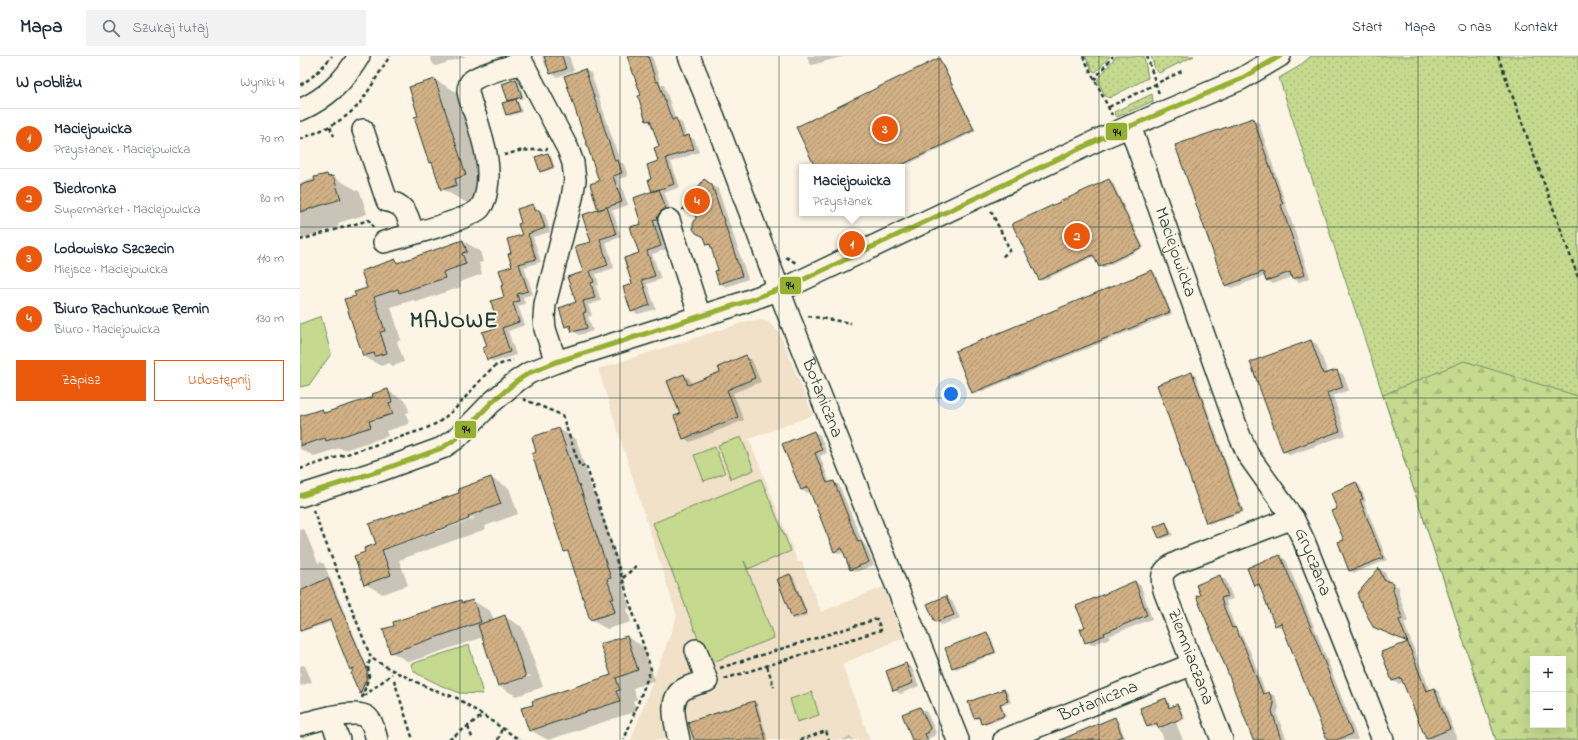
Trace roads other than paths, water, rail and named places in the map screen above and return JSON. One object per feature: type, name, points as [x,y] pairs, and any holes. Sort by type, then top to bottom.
[{"type":"street","points":[[300,110],[322,98],[337,86],[350,71],[359,56]]},
{"type":"street","name":"Botaniczna","points":[[689,56],[958,740]]},
{"type":"street","points":[[305,500],[442,448],[460,435],[491,403],[529,373],[556,362],[700,317],[780,290],[1130,126],[1241,79],[1280,56]]},
{"type":"street","points":[[384,242],[472,214],[480,208],[486,197],[488,163],[485,147],[468,90],[473,80],[520,60],[565,144],[573,163],[575,180],[572,198],[545,304],[545,329],[556,362]]},
{"type":"street","name":"Maciejowicka","points":[[1130,126],[1239,434],[1248,455],[1293,518]]},
{"type":"street","points":[[363,130],[387,201],[396,202],[408,215],[413,233]]},
{"type":"street","points":[[669,220],[700,317]]},
{"type":"street","name":"Gryczana","points":[[1162,573],[1169,566],[1180,561],[1293,518],[1304,541],[1383,740]]},
{"type":"street","name":"Ziemniaczana","points":[[1162,573],[1162,584],[1222,740]]},
{"type":"street","points":[[680,740],[674,706],[676,695],[685,688],[706,677],[696,650]]},
{"type":"street","name":"Botaniczna","points":[[1004,740],[1193,664]]},
{"type":"street","points":[[300,725],[340,716],[364,716],[369,718],[378,740]]},
{"type":"street","points":[[339,740],[340,716]]},
{"type":"place","name":"Lodowisko Szczecin","points":[[885,129]]},
{"type":"place","name":"Biuro Rachunkowe Remin","points":[[697,201]]},
{"type":"place","name":"Biedronka","points":[[1077,236]]},
{"type":"place","name":"Maciejowicka","points":[[852,244]]},
{"type":"district","name":"MAJOWE","points":[[454,322]]}]
